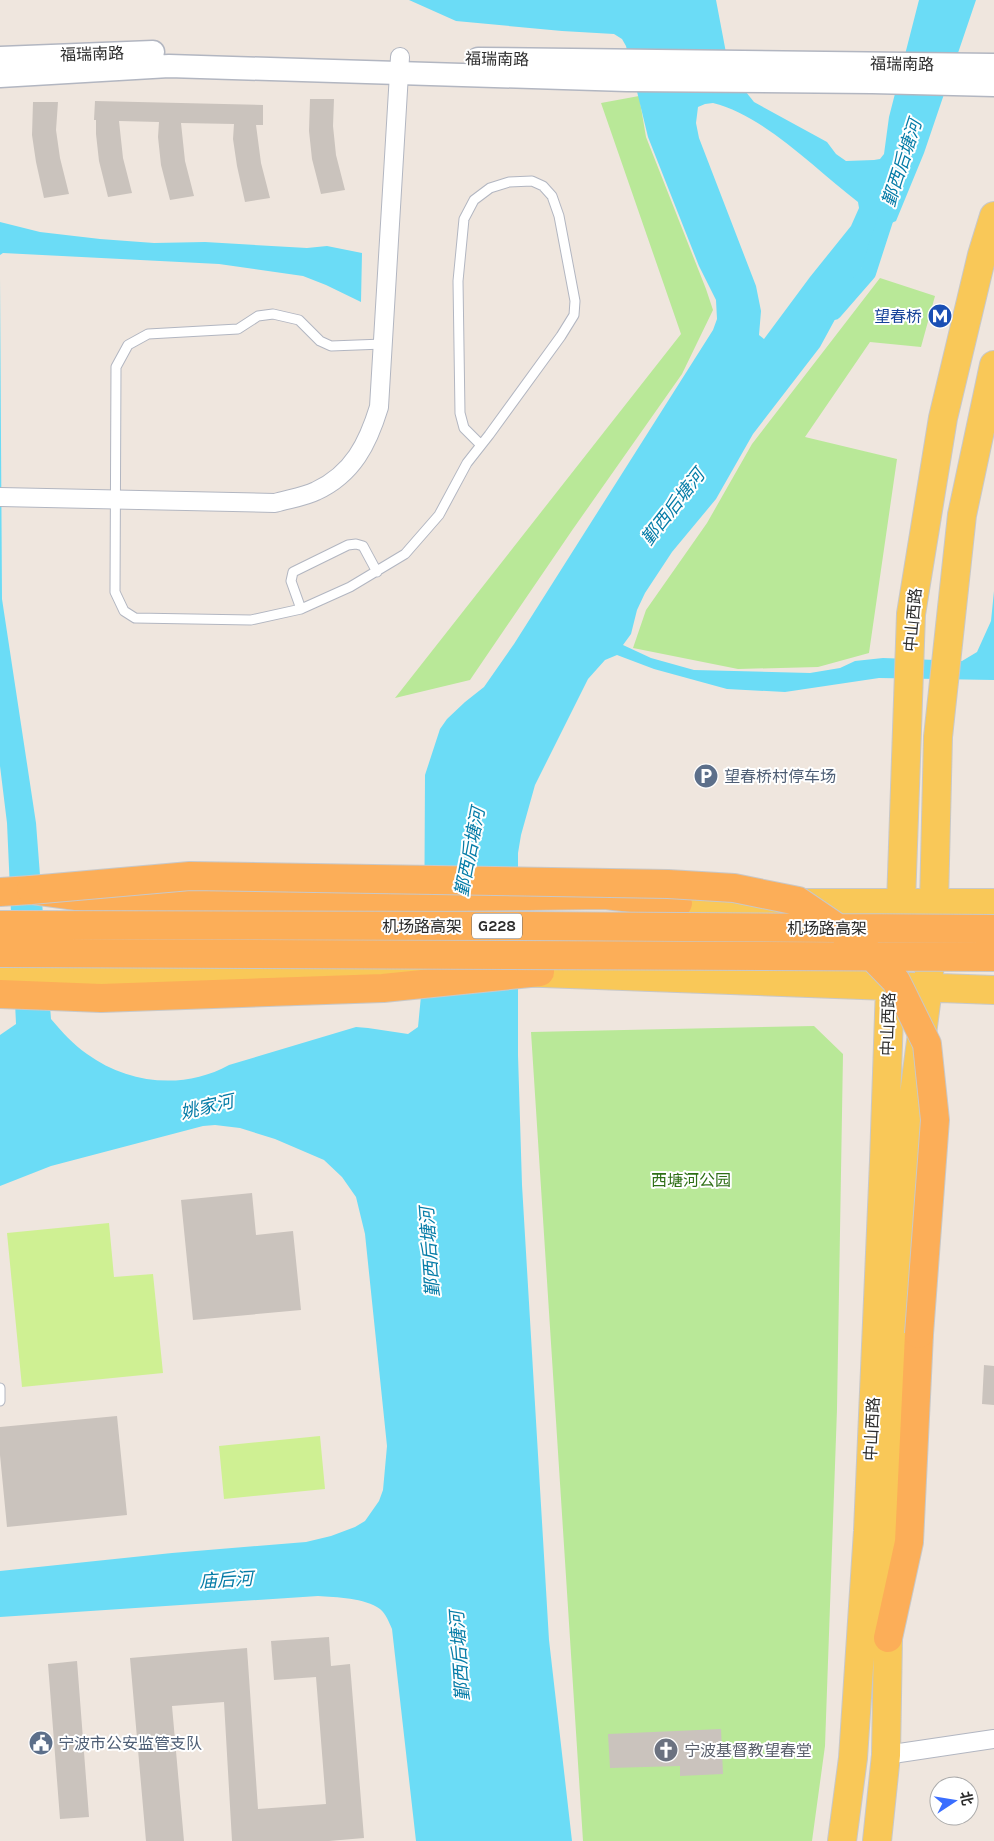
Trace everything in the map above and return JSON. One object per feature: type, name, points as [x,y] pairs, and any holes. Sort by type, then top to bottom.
[{"type":"highway","points":[[0,892],[190,876],[668,884],[734,888],[798,901],[857,941],[896,981],[927,1044],[935,1120],[920,1334],[909,1542],[888,1638]]},
{"type":"highway","points":[[31,890],[111,901],[605,895],[678,903]]},
{"type":"highway","name":"机场路高架","points":[[0,925],[994,929]]},
{"type":"highway","name":"机场路高架","points":[[0,953],[994,957]]},
{"type":"highway","points":[[0,994],[101,998],[383,988],[544,972]]},
{"type":"main road","name":"中山西路","points":[[842,1841],[853,1758],[868,1531],[890,986],[901,903],[911,614],[943,418],[982,256],[994,216]]},
{"type":"main road","name":"中山西路","points":[[877,1841],[886,1755],[888,1638],[912,1110],[928,988],[934,903],[938,737],[962,515],[994,365]]},
{"type":"main road","points":[[0,912],[207,914],[678,903],[994,903]]},
{"type":"main road","points":[[0,974],[544,972],[994,990]]},
{"type":"street","name":"福瑞南路","points":[[0,58],[170,51],[400,64],[625,70],[990,75]]},
{"type":"street","name":"福瑞南路","points":[[0,76],[169,66],[400,64]]},
{"type":"street","points":[[0,497],[275,503],[316,492],[342,475],[360,454],[371,434],[380,407],[400,64]]},
{"type":"street","points":[[886,1755],[994,1738]]},
{"type":"lane","points":[[383,344],[331,346],[320,341],[299,320],[273,314],[258,316],[238,328],[148,334],[128,344],[116,367],[115,592],[124,611],[135,618],[251,620],[301,609],[350,587],[405,554],[439,515],[467,464],[481,445],[561,336],[574,315],[575,301],[559,216],[552,196],[543,186],[532,181],[509,182],[490,188],[474,200],[464,219],[458,281],[460,413],[464,428],[481,445]]},
{"type":"lane","points":[[301,609],[291,580],[293,572],[356,544],[362,546],[377,572]]},
{"type":"lane","points":[[0,1388],[0,1401]]},
{"type":"green space","points":[[639,96],[646,137],[713,310],[682,374],[470,680],[395,698],[681,334],[601,103]]},
{"type":"green space","points":[[880,278],[935,296],[921,347],[870,342],[805,437],[897,459],[869,653],[818,667],[738,669],[633,648],[646,610],[707,523],[752,444]]},
{"type":"green space","name":"西塘河公园","points":[[814,1026],[843,1054],[837,1409],[825,1746],[812,1841],[583,1841],[531,1032]]},
{"type":"green space","points":[[109,1223],[114,1277],[153,1274],[163,1373],[22,1387],[7,1233]]},
{"type":"green space","points":[[320,1436],[325,1489],[224,1499],[219,1446]]},
{"type":"water","points":[[409,0],[716,0],[727,58],[738,82],[754,102],[827,142],[836,154],[846,161],[874,160],[880,159],[884,154],[889,117],[919,0],[976,0],[924,153],[896,221],[880,228],[876,233],[858,277],[820,347],[753,434],[716,499],[672,552],[645,593],[637,610],[631,634],[623,645],[651,658],[694,670],[810,673],[840,668],[855,661],[883,658],[962,661],[977,652],[991,621],[994,591],[994,680],[879,678],[785,692],[727,689],[654,669],[617,655],[605,660],[588,679],[535,785],[521,835],[518,853],[518,1055],[522,1185],[549,1640],[572,1841],[416,1841],[392,1629],[382,1611],[367,1602],[318,1596],[0,1617],[0,1571],[172,1553],[306,1542],[331,1536],[355,1527],[365,1521],[379,1501],[383,1490],[387,1446],[365,1234],[356,1197],[342,1177],[324,1160],[275,1139],[240,1128],[215,1125],[203,1126],[51,1166],[0,1186],[0,1035],[16,1024],[7,823],[0,766],[0,278],[2,599],[36,823],[51,1019],[77,1046],[103,1064],[120,1072],[157,1080],[194,1078],[212,1073],[229,1065],[356,1027],[408,1034],[418,1027],[424,965],[425,775],[440,729],[447,719],[484,687],[514,644],[713,330],[717,319],[716,300],[699,266],[648,137],[626,46],[622,39],[614,34],[456,21]],"holes":[[[713,103],[752,119],[789,145],[858,202],[859,208],[851,226],[764,339],[759,335],[761,311],[756,286],[699,138],[696,123],[698,107],[705,104]]]},
{"type":"water","points":[[0,222],[40,232],[100,239],[154,243],[205,242],[307,248],[327,246],[362,253],[361,302],[303,276],[219,264],[3,253],[0,255]]},
{"type":"building","points":[[310,99],[334,99],[333,126],[336,155],[345,190],[321,194],[312,159],[309,131]]},
{"type":"building","points":[[95,101],[263,105],[263,125],[256,125],[261,163],[270,198],[245,202],[233,139],[234,124],[181,123],[185,161],[194,196],[170,200],[161,165],[158,137],[159,122],[119,121],[123,158],[132,193],[108,197],[99,161],[96,120],[94,120]]},
{"type":"building","points":[[33,102],[58,102],[56,130],[60,158],[69,194],[44,198],[32,135]]},
{"type":"building","points":[[252,1193],[256,1235],[293,1231],[301,1310],[193,1320],[181,1200]]},
{"type":"building","points":[[984,1365],[994,1366],[994,1405],[982,1404]]},
{"type":"building","points":[[117,1416],[127,1515],[7,1527],[0,1455],[0,1427]]},
{"type":"building","points":[[329,1637],[331,1666],[350,1664],[364,1838],[329,1841],[232,1841],[224,1702],[172,1706],[184,1841],[146,1841],[130,1658],[247,1648],[258,1809],[326,1804],[316,1677],[274,1680],[271,1641]]},
{"type":"building","points":[[77,1661],[89,1817],[60,1819],[48,1664]]},
{"type":"building","name":"宁波基督教望春堂","points":[[721,1729],[723,1774],[680,1776],[680,1766],[610,1768],[608,1734]]},
{"type":"waterway","name":"鄞西后塘河","points":[[834,312],[868,273],[890,205]]},
{"type":"place","name":"望春桥","points":[[940,316]]},
{"type":"place","name":"望春桥村停车场","points":[[706,776]]},
{"type":"place","name":"宁波市公安监管支队","points":[[41,1743]]},
{"type":"place","name":"宁波基督教望春堂","points":[[666,1750]]},
{"type":"water label","name":"姚家河","points":[[207,1107]]},
{"type":"water label","name":"庙后河","points":[[226,1580]]}]
